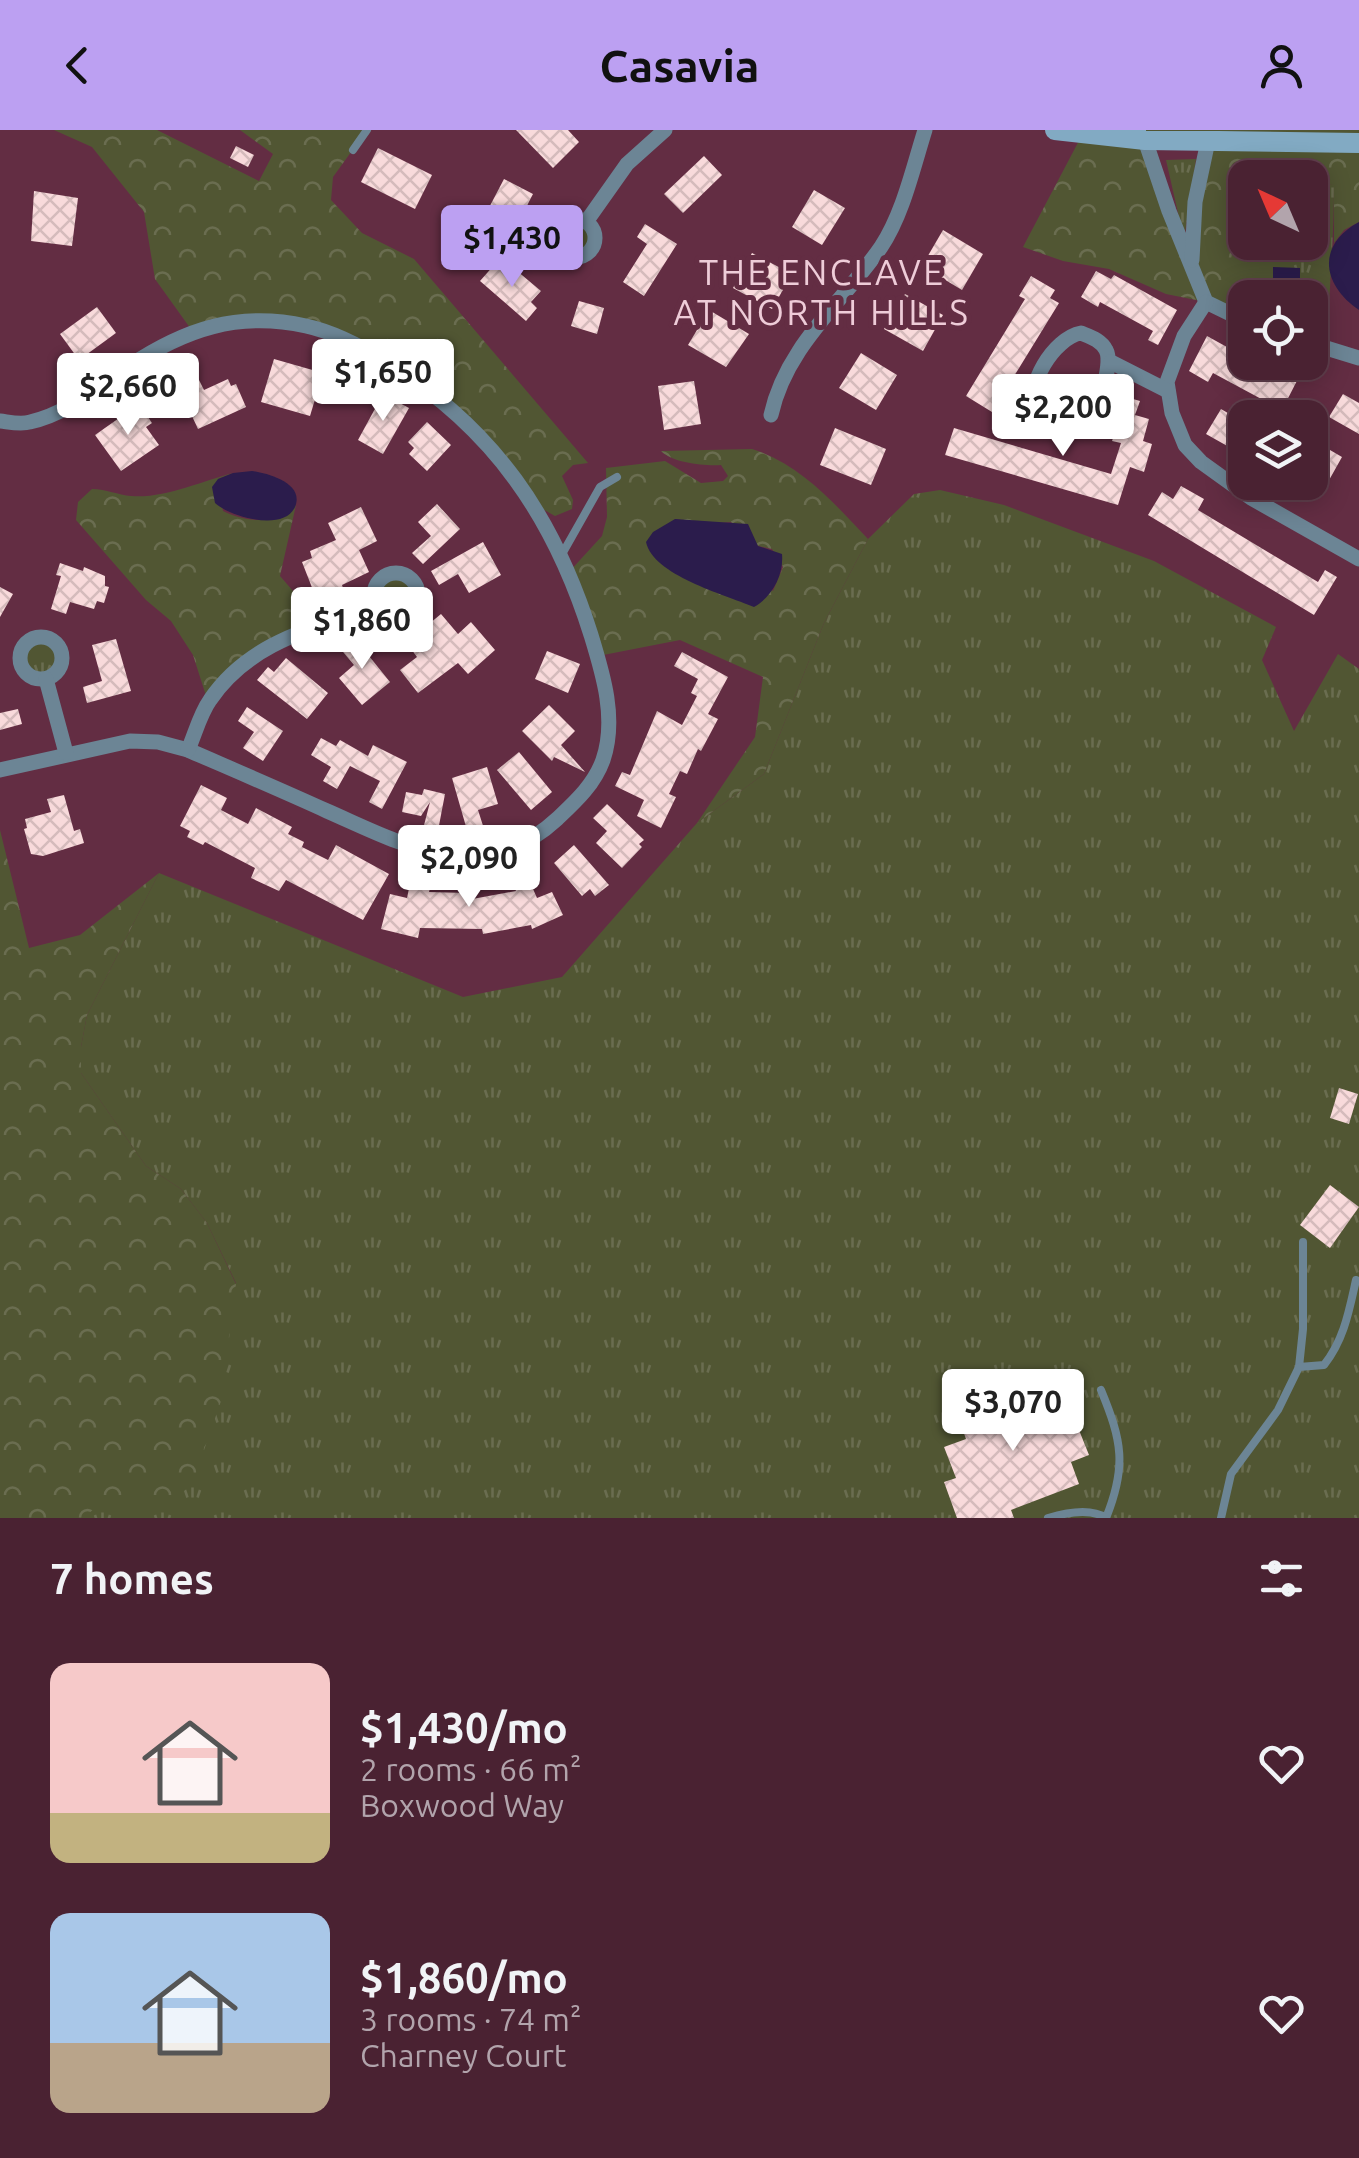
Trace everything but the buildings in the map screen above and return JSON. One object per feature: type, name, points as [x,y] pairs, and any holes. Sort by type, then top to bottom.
[{"type":"main road","points":[[1054,130],[1145,140],[1359,143]]},
{"type":"street","points":[[586,222],[627,164],[665,130]]},
{"type":"street","points":[[771,415],[775,396],[804,342],[889,234],[925,130]]},
{"type":"street","points":[[1145,140],[1206,302],[1228,313]]},
{"type":"street","points":[[1192,264],[1195,202],[1208,141]]},
{"type":"street","points":[[1206,302],[1184,336],[1166,382],[1177,429],[1185,445],[1201,462],[1251,498],[1359,559]]},
{"type":"street","points":[[0,421],[28,423],[78,402],[132,364],[192,332],[252,318],[309,326],[365,350],[426,386],[482,438],[530,497],[581,603],[598,656],[611,720],[602,761],[585,793],[542,834],[491,856],[448,855],[395,841],[188,750],[141,740],[66,752],[0,770]]},
{"type":"street","points":[[1110,362],[1094,412],[1084,428],[1068,433],[1049,427],[1037,416],[1032,402],[1041,370],[1056,346],[1068,336],[1095,338],[1106,348],[1110,362],[1168,392]]},
{"type":"street","points":[[1328,348],[1359,358]]},
{"type":"street","points":[[188,750],[208,702],[238,666],[298,632],[378,606]]},
{"type":"street","points":[[46,679],[66,752]]},
{"type":"lane","points":[[353,150],[367,130]]},
{"type":"lane","points":[[561,556],[600,487],[618,477]]},
{"type":"lane","points":[[1221,1518],[1230,1474],[1278,1410],[1299,1367],[1303,1242]]},
{"type":"lane","points":[[1299,1367],[1324,1365],[1336,1350],[1346,1326],[1356,1280]]},
{"type":"lane","points":[[1048,1518],[1100,1514],[1106,1518],[1122,1458],[1114,1422],[1100,1390]]},
{"type":"green space","points":[[54,130],[157,130],[259,181],[273,154],[240,130],[367,130],[333,177],[331,200],[362,233],[414,259],[588,463],[573,465],[562,476],[573,500],[572,509],[555,516],[539,507],[482,438],[365,349],[252,318],[193,332],[155,279],[144,212],[92,147]]},
{"type":"green space","points":[[1055,130],[1359,130],[1359,222],[1344,230],[1334,243],[1334,185],[1328,185],[1328,160],[1228,160],[1228,260],[1254,260],[1252,280],[1228,280],[1228,313],[1206,302],[1166,294],[1109,269],[1063,261],[1023,247],[1082,135]],"holes":[[[1145,140],[1207,141],[1191,262]]]},
{"type":"green space","points":[[1196,159],[1184,239],[1166,160]]},
{"type":"green space","points":[[1328,185],[1334,185],[1328,326],[1328,280],[1252,280],[1253,260],[1328,260]]},
{"type":"green space","points":[[576,219],[589,225],[595,238],[589,251],[576,257],[563,251],[557,238],[563,225]]},
{"type":"green space","points":[[752,449],[769,456],[815,486],[868,539],[824,623],[764,774],[697,823],[755,737],[763,677],[680,640],[598,656],[569,572],[602,536],[607,517],[606,468],[665,461],[701,483],[723,481],[728,476],[721,465],[681,461],[661,451]],"holes":[[[675,519],[707,524],[731,522],[758,546],[772,549],[783,567],[773,591]]]},
{"type":"green space","points":[[233,473],[218,479],[223,511],[261,520],[281,516],[296,505],[280,576],[318,626],[261,650],[208,702],[193,655],[171,621],[146,600],[76,520],[78,502],[92,489],[131,496],[156,495]]},
{"type":"green space","points":[[940,490],[1004,505],[1154,561],[1276,627],[1262,660],[1294,731],[1338,654],[1359,669],[1359,1518],[59,1518],[236,1283],[207,1223],[181,1189],[146,1166],[81,1073],[87,1015],[159,873],[463,997],[562,977],[697,823],[764,774],[824,623],[868,539],[914,494]]},
{"type":"green space","points":[[396,573],[411,580],[418,595],[411,610],[396,617],[381,610],[374,595],[381,580]]},
{"type":"green space","points":[[41,637],[56,643],[62,658],[56,673],[41,679],[26,673],[20,658],[26,643]]},
{"type":"green space","points":[[0,830],[29,948],[80,935],[159,873],[87,1015],[81,1073],[146,1166],[181,1189],[207,1223],[236,1284],[221,1401],[194,1479],[170,1508],[157,1510],[130,1500],[106,1499],[83,1518],[0,1518]]},
{"type":"shaded area","points":[[1359,222],[1359,310],[1337,289],[1329,265],[1336,242]]},
{"type":"shaded area","points":[[1273,267],[1300,268],[1300,280],[1273,280]]},
{"type":"shaded area","points":[[252,471],[290,486],[297,499],[289,515],[256,520],[215,503],[212,487],[218,479]]},
{"type":"shaded area","points":[[675,519],[748,524],[758,546],[782,554],[779,577],[771,591],[754,607],[691,582],[661,564],[646,542],[653,532]]},
{"type":"district","name":"THE ENCLAVE AT NORTH HILLS","points":[[822,292]]}]
